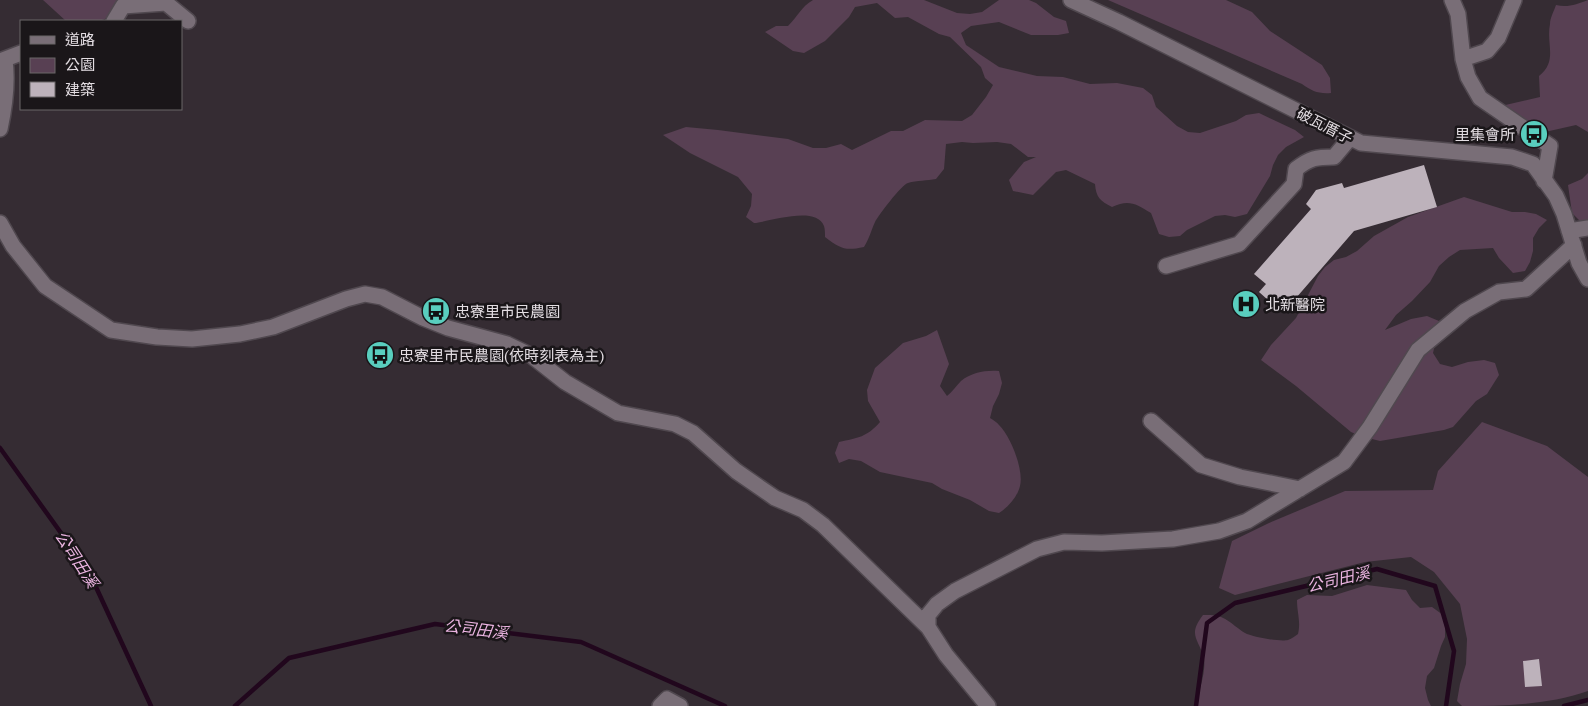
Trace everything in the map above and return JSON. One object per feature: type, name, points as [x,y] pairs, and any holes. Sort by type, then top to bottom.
[{"type":"street","name":"破瓦厝子","points":[[1071,0],[1361,143],[1512,157],[1533,164],[1556,196],[1579,263],[1588,279]]},
{"type":"street","points":[[1452,0],[1458,14],[1463,58],[1468,78],[1480,98],[1550,146],[1544,181]]},
{"type":"street","points":[[1463,58],[1487,51],[1498,38],[1514,0]]},
{"type":"street","points":[[115,20],[123,6],[166,3],[188,21]]},
{"type":"street","points":[[0,129],[4,112],[6,74],[2,60],[20,53]]},
{"type":"street","points":[[1166,266],[1239,244],[1294,184],[1296,169],[1307,161],[1318,157],[1334,157],[1350,138]]},
{"type":"street","points":[[0,223],[14,246],[45,286],[111,330],[157,337],[192,339],[240,334],[273,327],[346,299],[365,294],[382,297],[423,318],[448,328],[507,344],[532,356],[565,382],[618,413],[675,424],[694,433],[736,471],[775,498],[803,510],[839,539],[928,627],[946,655],[988,706]]},
{"type":"street","points":[[928,627],[928,615],[937,604],[955,591],[1037,549],[1064,542],[1102,543],[1173,539],[1218,531],[1247,521],[1300,489],[1344,462],[1370,427],[1418,350],[1465,311],[1499,292],[1526,289],[1571,238],[1588,228]]},
{"type":"street","points":[[1151,421],[1201,465],[1240,477],[1300,489]]},
{"type":"street","points":[[660,706],[667,699],[680,706]]},
{"type":"green space","points":[[43,0],[129,0],[102,20],[65,20]]},
{"type":"green space","points":[[813,0],[924,0],[957,13],[970,14],[982,12],[999,0],[1029,0],[1054,17],[1066,21],[1069,33],[1031,35],[999,22],[971,26],[961,33],[966,45],[999,67],[1037,76],[1063,77],[1090,84],[1117,83],[1143,88],[1152,95],[1156,107],[1177,126],[1188,132],[1200,133],[1236,121],[1246,115],[1259,113],[1295,130],[1304,137],[1286,147],[1278,155],[1270,176],[1247,214],[1235,217],[1215,216],[1187,230],[1180,236],[1169,237],[1159,234],[1151,213],[1141,207],[1128,203],[1112,207],[1104,203],[1096,192],[1095,184],[1066,170],[1056,172],[1033,195],[1013,191],[1009,180],[1024,162],[1036,157],[1028,157],[1011,144],[962,142],[946,144],[944,169],[936,179],[915,181],[905,185],[890,201],[875,222],[864,247],[843,248],[825,237],[824,226],[819,220],[812,217],[792,216],[754,223],[746,217],[751,206],[752,194],[738,177],[690,153],[663,135],[686,127],[788,139],[813,148],[826,148],[841,144],[852,150],[891,131],[903,131],[925,120],[962,121],[972,115],[993,85],[985,78],[981,67],[950,37],[939,34],[908,17],[895,18],[877,3],[855,7],[849,17],[825,41],[804,53],[793,51],[765,32],[776,26],[788,26],[802,9]]},
{"type":"green space","points":[[1108,0],[1226,0],[1252,12],[1270,31],[1322,65],[1330,78],[1331,93],[1312,90]]},
{"type":"green space","points":[[1588,0],[1588,132],[1576,125],[1545,132],[1501,106],[1540,97],[1539,76],[1545,70],[1550,58],[1550,22],[1556,5],[1568,6]]},
{"type":"green space","points":[[1588,173],[1588,222],[1582,223],[1572,213],[1568,185],[1582,179]]},
{"type":"green space","points":[[1464,197],[1512,212],[1536,214],[1547,220],[1533,238],[1533,251],[1525,271],[1513,273],[1499,258],[1493,248],[1460,250],[1439,266],[1430,282],[1396,315],[1385,330],[1411,319],[1427,316],[1439,321],[1433,353],[1440,364],[1452,367],[1484,360],[1495,363],[1499,375],[1487,394],[1476,401],[1453,427],[1380,441],[1351,432],[1296,386],[1261,360],[1271,345],[1296,318],[1318,276],[1325,267],[1334,260],[1346,257],[1357,251],[1374,236],[1408,217]]},
{"type":"green space","points":[[937,330],[949,364],[940,386],[947,396],[961,381],[974,374],[984,371],[999,371],[1002,383],[990,418],[1004,430],[1008,437],[1016,454],[1021,479],[1019,490],[1014,498],[999,513],[989,511],[932,483],[880,472],[861,461],[849,459],[839,463],[835,453],[839,442],[862,436],[871,431],[880,422],[868,401],[867,390],[875,368],[903,343],[926,336]]},
{"type":"green space","points":[[1482,422],[1547,446],[1588,477],[1588,691],[1542,702],[1462,706],[1457,701],[1466,664],[1467,639],[1460,604],[1434,572],[1411,557],[1365,562],[1235,595],[1219,588],[1232,541],[1345,491],[1433,490],[1438,471]]},
{"type":"green space","points":[[1367,585],[1406,590],[1420,608],[1432,607],[1443,615],[1445,637],[1434,668],[1427,676],[1425,688],[1431,706],[1194,706],[1204,670],[1204,659],[1195,633],[1198,622],[1203,615],[1222,617],[1245,633],[1254,636],[1273,640],[1288,640],[1298,634],[1297,600],[1307,595],[1332,596]]},
{"type":"building","points":[[1424,165],[1437,207],[1354,231],[1283,313],[1259,292],[1266,284],[1254,274],[1311,209],[1306,204],[1316,190],[1342,183],[1344,188]]},
{"type":"building","points":[[1539,659],[1542,686],[1525,687],[1523,661]]},
{"type":"waterway","name":"公司田溪","points":[[0,448],[89,572],[151,706]]},
{"type":"waterway","name":"公司田溪","points":[[1196,706],[1207,623],[1235,603],[1377,569],[1435,586],[1454,651],[1446,706]]},
{"type":"waterway","name":"公司田溪","points":[[235,706],[289,658],[435,624],[581,642],[725,706]]},
{"type":"waterway","name":"公司田溪","points":[[1564,706],[1588,700]]},
{"type":"place","name":"里集會所","points":[[1534,134]]},
{"type":"place","name":"北新醫院","points":[[1246,304]]},
{"type":"place","name":"忠寮里市民農園","points":[[436,311]]},
{"type":"place","name":"忠寮里市民農園(依時刻表為主)","points":[[380,355]]}]
